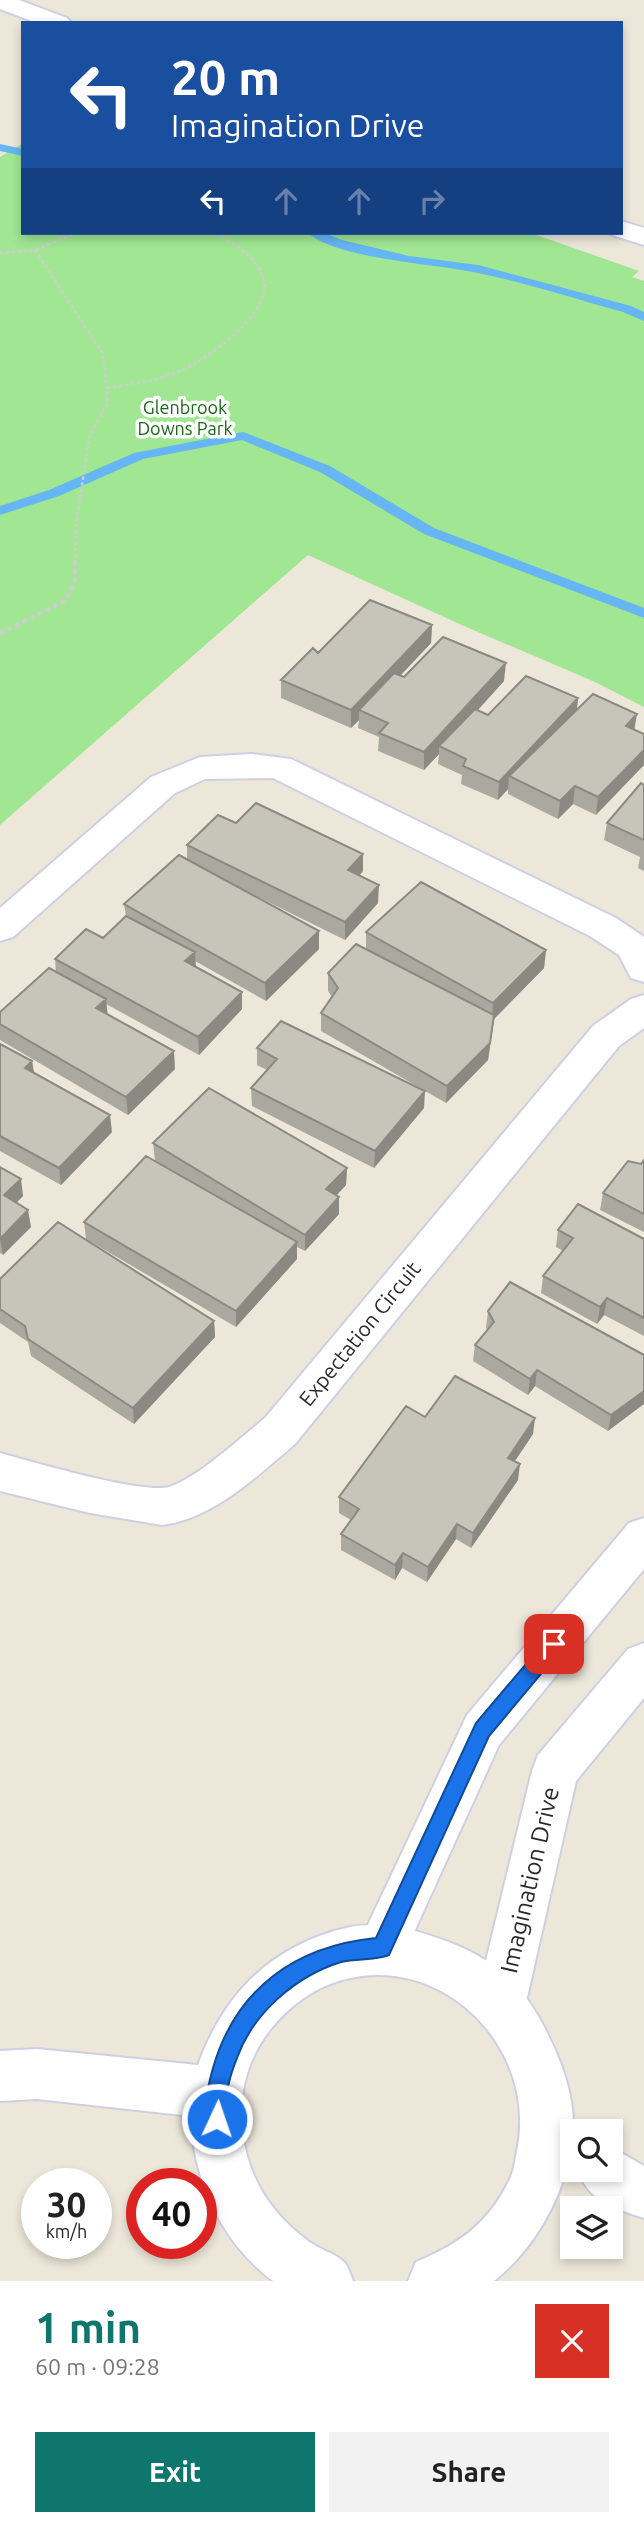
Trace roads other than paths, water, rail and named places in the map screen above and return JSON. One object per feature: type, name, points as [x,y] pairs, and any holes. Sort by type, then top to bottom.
[{"type":"street","points":[[0,1],[55,21]]},
{"type":"street","points":[[623,230],[644,237]]},
{"type":"street","points":[[0,928],[163,785],[200,768],[252,765],[279,767],[603,927],[633,947],[644,969]]},
{"type":"street","name":"Expectation Circuit","points":[[0,1472],[88,1495],[171,1507],[239,1465],[280,1431],[606,1036],[644,1009]]},
{"type":"street","points":[[382,1948],[483,1730],[644,1537]]},
{"type":"street","name":"Imagination Drive","points":[[501,2003],[555,1771],[644,1664]]},
{"type":"street","points":[[326,2281],[299,2269],[259,2236],[231,2193],[218,2144],[216,2093],[228,2053],[247,2017],[275,1987],[306,1965],[344,1951],[382,1948],[426,1955],[467,1973],[501,2003],[526,2039],[560,2135],[536,2184],[506,2235],[460,2272],[435,2281]]},
{"type":"street","points":[[0,2076],[37,2074],[216,2093]]},
{"type":"street","points":[[618,2182],[644,2192]]},
{"type":"waterway","points":[[0,147],[21,152]]},
{"type":"waterway","points":[[319,235],[338,243],[409,260],[478,269],[627,309],[644,317]]},
{"type":"waterway","points":[[0,511],[54,493],[139,456],[243,436],[325,469],[429,531],[644,613]]},
{"type":"park label","name":"Glenbrook Downs Park","points":[[185,418]]}]
